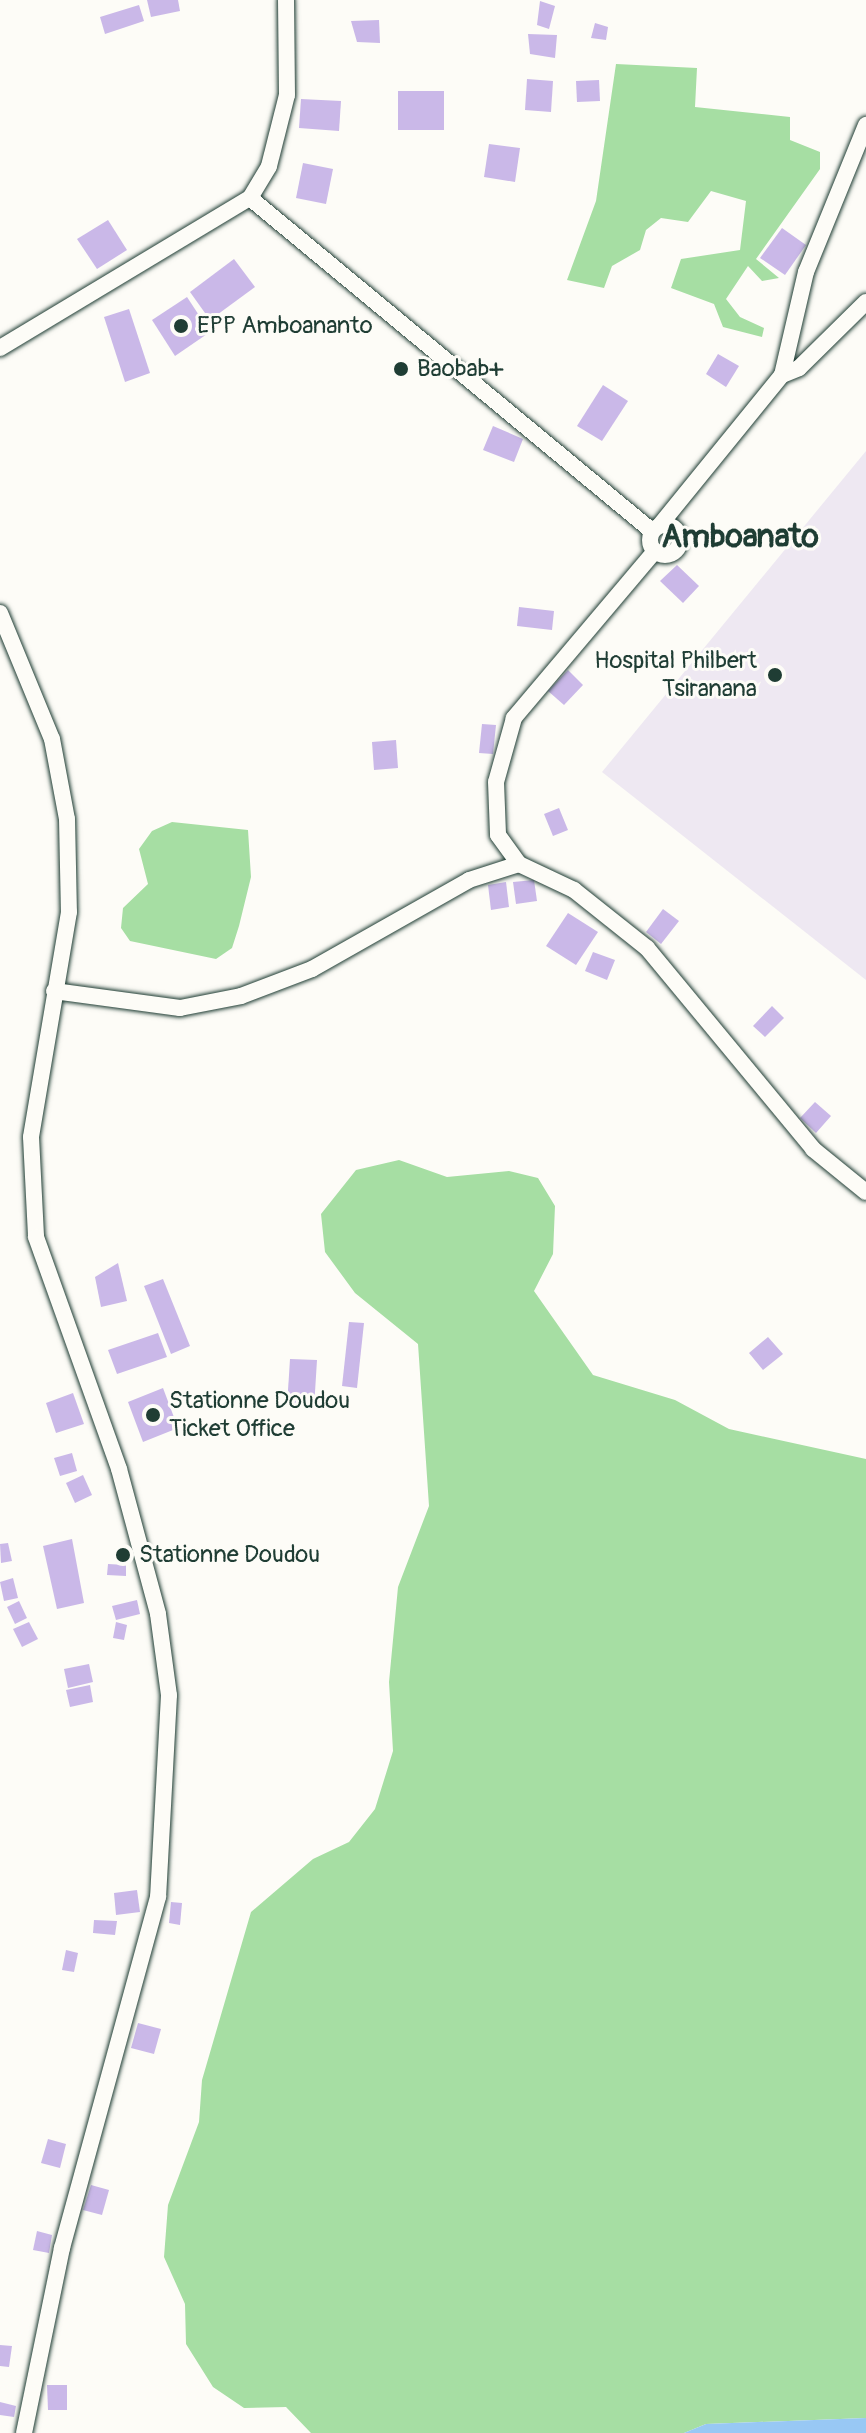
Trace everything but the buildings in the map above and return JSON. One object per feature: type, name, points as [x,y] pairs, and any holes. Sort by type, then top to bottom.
[{"type":"street","points":[[0,348],[250,198],[269,166],[287,95],[286,0]]},
{"type":"street","points":[[866,125],[806,272],[782,375],[656,528],[655,551],[514,718],[493,816],[519,864],[574,890],[647,948],[813,1149],[866,1192]]},
{"type":"street","points":[[250,198],[656,528],[679,532],[681,542],[666,555],[655,551]]},
{"type":"street","points":[[782,375],[799,368],[866,302]]},
{"type":"street","points":[[0,613],[52,739],[67,819],[69,912],[31,1137],[36,1237],[119,1469],[158,1614],[169,1695],[158,1897],[62,2248],[24,2433]]},
{"type":"street","points":[[54,991],[180,1008],[241,996],[312,969],[469,880],[519,864]]},
{"type":"shaded area","name":"Hospital Philbert Tsiranana","points":[[866,451],[866,980],[602,772]]},
{"type":"green space","points":[[616,64],[697,68],[695,107],[790,117],[790,140],[820,152],[820,169],[756,259],[779,278],[762,281],[748,266],[726,299],[740,317],[764,328],[762,337],[723,327],[714,304],[671,288],[681,259],[740,250],[746,201],[711,191],[688,222],[661,218],[646,230],[640,250],[612,266],[604,288],[567,280],[596,201]]},
{"type":"green space","points":[[172,822],[248,830],[251,877],[239,926],[232,948],[216,959],[130,941],[121,928],[123,908],[148,884],[139,849],[152,831]]},
{"type":"green space","points":[[399,1160],[447,1177],[509,1171],[538,1178],[555,1206],[553,1254],[534,1291],[593,1375],[675,1400],[729,1429],[866,1459],[866,2418],[706,2424],[684,2433],[311,2433],[286,2407],[244,2408],[213,2387],[186,2344],[185,2304],[164,2257],[168,2205],[199,2122],[202,2080],[251,1912],[313,1859],[349,1842],[375,1809],[393,1751],[389,1682],[398,1587],[429,1506],[418,1344],[355,1293],[325,1252],[321,1214],[356,1170]]},
{"type":"water","points":[[866,2418],[866,2433],[684,2433],[706,2424]]},
{"type":"place","name":"EPP Amboananto","points":[[181,326]]},
{"type":"place","name":"Baobab+","points":[[401,369]]},
{"type":"place","name":"Hospital Philbert Tsiranana","points":[[775,675]]},
{"type":"place","name":"Stationne Doudou Ticket Office","points":[[153,1415]]},
{"type":"place","name":"Stationne Doudou","points":[[123,1555]]},
{"type":"district","name":"Amboanato","points":[[740,537]]}]
